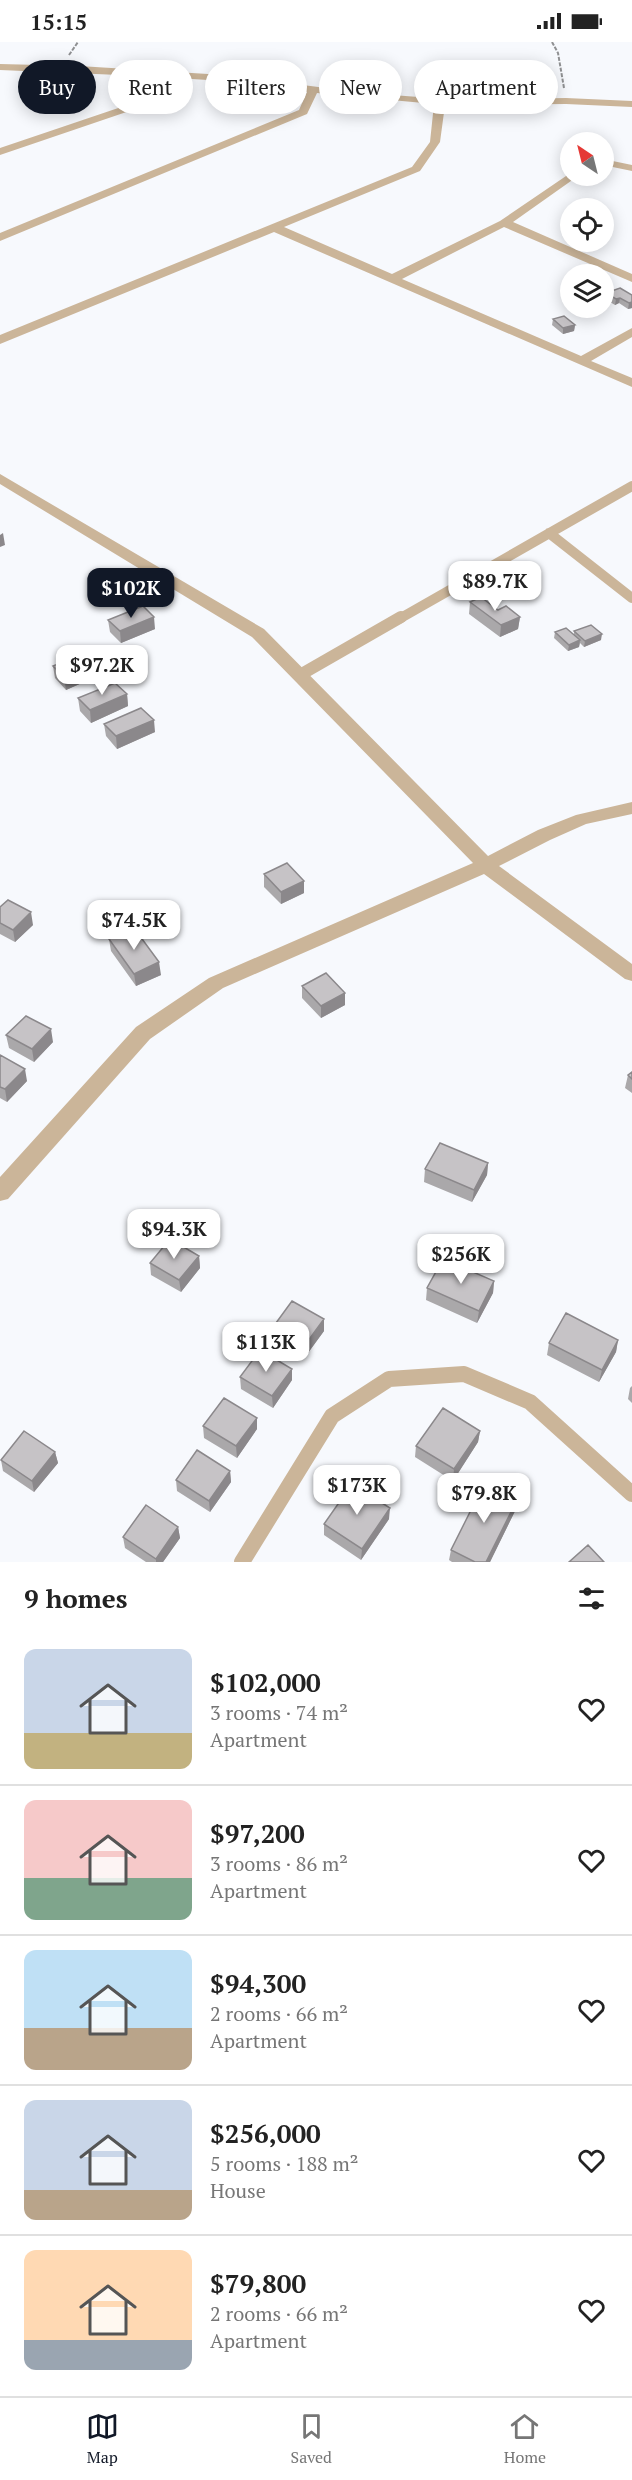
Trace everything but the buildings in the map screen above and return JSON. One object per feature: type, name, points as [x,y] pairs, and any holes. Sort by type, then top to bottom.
[{"type":"street","points":[[0,66],[108,72]]},
{"type":"street","points":[[193,76],[313,90],[414,98]]},
{"type":"street","points":[[0,237],[303,112],[313,90]]},
{"type":"street","points":[[558,101],[632,104]]},
{"type":"street","points":[[0,152],[111,114]]},
{"type":"street","points":[[0,340],[416,169],[435,142],[438,114]]},
{"type":"street","points":[[614,164],[632,168]]},
{"type":"street","points":[[392,279],[504,223],[560,185]]},
{"type":"street","points":[[504,223],[632,278]]},
{"type":"street","points":[[273,227],[632,383]]},
{"type":"street","points":[[581,361],[632,332]]},
{"type":"street","points":[[0,478],[245,624],[268,642],[486,865],[512,887],[632,974]]},
{"type":"street","points":[[0,1191],[143,1033],[216,983],[486,865],[544,835],[582,819],[632,808]]},
{"type":"lane","points":[[300,675],[632,486]]},
{"type":"lane","points":[[549,533],[632,598]]},
{"type":"lane","points":[[242,1562],[332,1416],[389,1378],[464,1374],[530,1402],[632,1494]]},
{"type":"path","points":[[552,42],[558,53],[566,101]]}]
